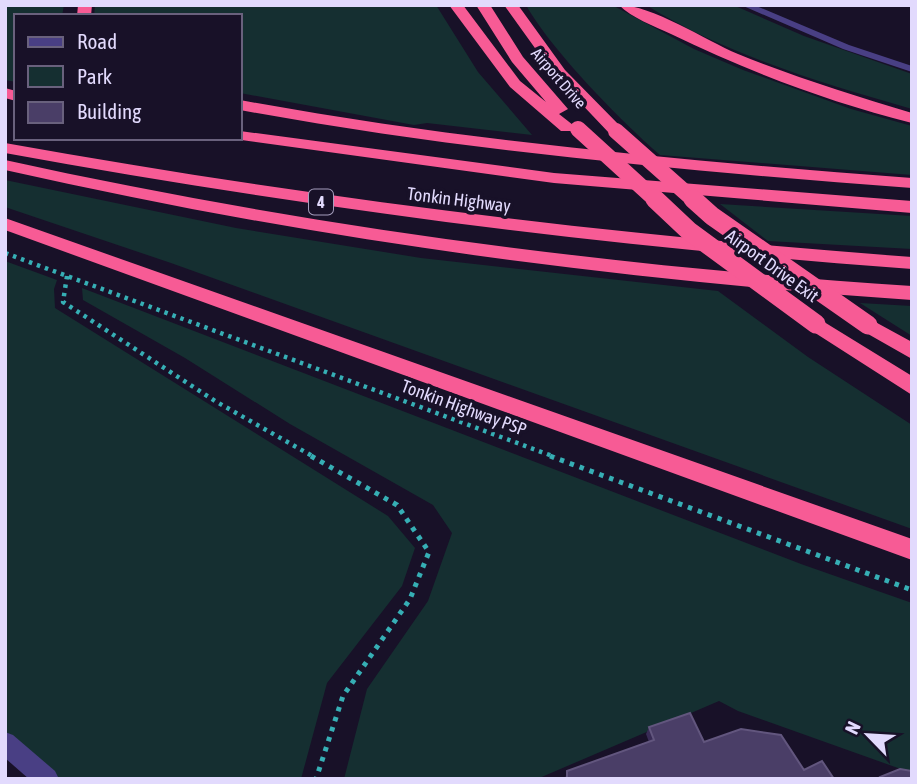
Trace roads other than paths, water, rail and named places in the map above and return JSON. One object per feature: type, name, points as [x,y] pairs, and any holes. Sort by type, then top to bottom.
[{"type":"highway","points":[[456,5],[515,84],[573,128]]},
{"type":"highway","name":"Airport Drive","points":[[483,5],[517,59],[573,128],[617,167]]},
{"type":"highway","points":[[511,5],[560,73],[617,131],[712,216],[822,296],[912,352]]},
{"type":"highway","points":[[626,5],[710,48],[780,77],[912,118]]},
{"type":"highway","points":[[242,106],[343,126],[548,153],[912,183]]},
{"type":"highway","name":"Tonkin Highway","points":[[242,136],[554,178],[912,207]]},
{"type":"highway","name":"Tonkin Highway","points":[[5,148],[172,180],[469,223],[638,241],[912,263]]},
{"type":"highway","points":[[5,165],[290,222],[456,248],[650,272],[912,293]]},
{"type":"highway","name":"Airport Drive Exit","points":[[617,167],[742,272],[912,387]]},
{"type":"highway","points":[[5,224],[912,550]]},
{"type":"street","points":[[5,743],[47,779]]},
{"type":"lane","points":[[745,5],[845,47],[912,69]]}]
